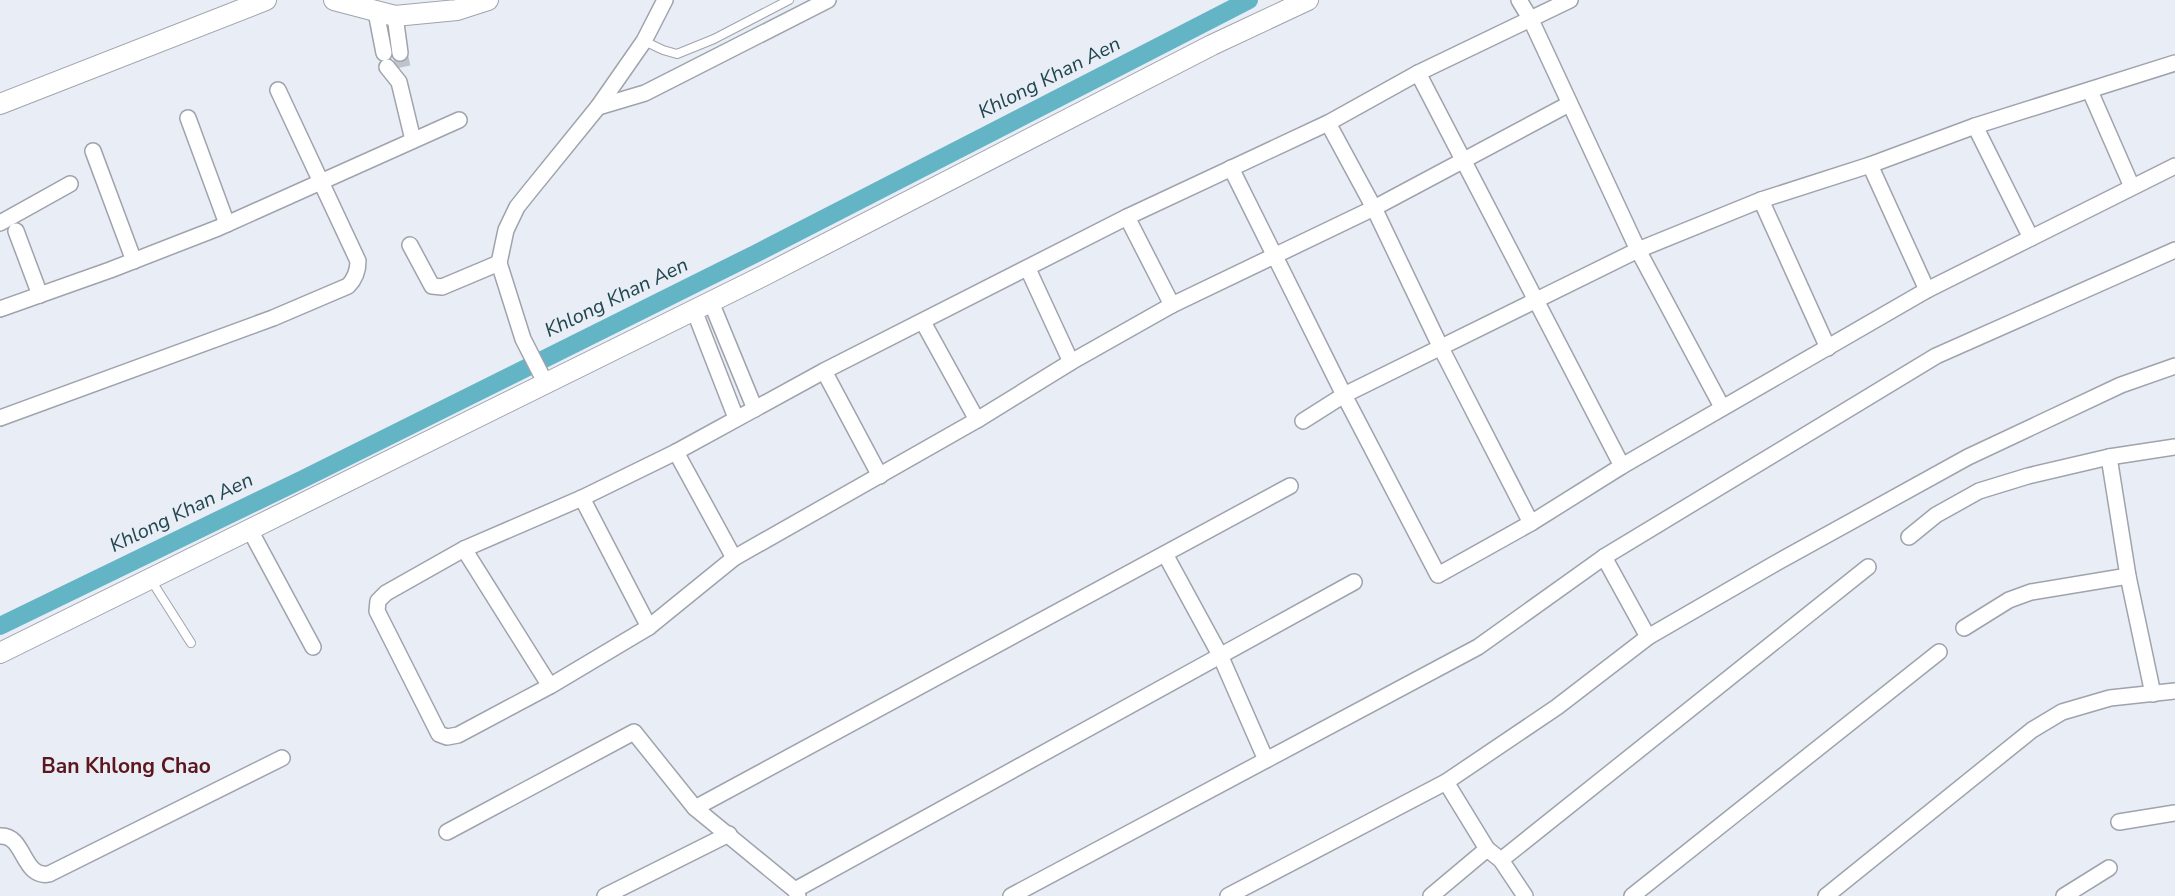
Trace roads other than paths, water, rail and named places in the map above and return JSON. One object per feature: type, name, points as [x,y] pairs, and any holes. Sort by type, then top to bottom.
[{"type":"street","points":[[0,104],[266,0]]},
{"type":"street","points":[[334,0],[386,14],[457,10],[476,2]]},
{"type":"street","points":[[543,380],[523,339],[499,263],[506,230],[518,207],[598,107],[644,41],[665,0]]},
{"type":"street","points":[[598,107],[645,93],[828,0]]},
{"type":"street","points":[[0,653],[250,530],[543,380],[702,306],[1212,45],[1308,0]]},
{"type":"street","points":[[1519,0],[1531,20],[1638,250],[1722,407]]},
{"type":"street","points":[[1569,104],[1374,208],[1172,305],[1071,362],[977,420],[734,558],[649,627],[550,686],[458,735],[439,734],[377,611],[378,601],[386,593],[464,549],[582,498],[676,452],[824,371],[1127,217],[1328,123],[1418,73],[1570,0]]},
{"type":"street","points":[[386,14],[401,59],[399,82]]},
{"type":"street","points":[[386,14],[386,60],[399,82],[413,140]]},
{"type":"street","points":[[1303,420],[1344,394],[1638,250],[1761,200],[1870,165],[1975,126],[2175,63]]},
{"type":"street","points":[[1418,73],[1622,466]]},
{"type":"street","points":[[0,418],[273,318],[348,286],[355,278],[358,261],[278,90]]},
{"type":"street","points":[[2090,91],[2132,188]]},
{"type":"street","points":[[188,118],[227,224]]},
{"type":"street","points":[[0,309],[134,261],[227,224],[459,120]]},
{"type":"street","points":[[1328,123],[1374,208],[1440,348],[1531,523]]},
{"type":"street","points":[[1975,126],[2031,238]]},
{"type":"street","points":[[93,151],[134,261]]},
{"type":"street","points":[[1870,165],[1927,290]]},
{"type":"street","points":[[1232,168],[1344,394],[1438,575],[1531,523],[1722,407],[1927,290],[2175,166]]},
{"type":"street","points":[[0,223],[70,184]]},
{"type":"street","points":[[1761,200],[1828,348]]},
{"type":"street","points":[[1127,217],[1172,305]]},
{"type":"street","points":[[16,231],[40,295]]},
{"type":"street","points":[[410,245],[435,287],[442,287],[499,263]]},
{"type":"street","points":[[1011,896],[1478,647],[1604,557],[1936,356],[2175,250]]},
{"type":"street","points":[[1028,269],[1071,362]]},
{"type":"street","points":[[702,306],[755,409]]},
{"type":"street","points":[[702,306],[736,418]]},
{"type":"street","points":[[923,322],[977,420]]},
{"type":"street","points":[[1228,896],[1446,782],[1557,706],[1648,637],[1776,563],[1968,457],[2121,386],[2175,366]]},
{"type":"street","points":[[824,371],[880,476]]},
{"type":"street","points":[[1909,537],[1936,515],[1979,491],[2028,476],[2109,457],[2175,447]]},
{"type":"street","points":[[676,452],[734,558]]},
{"type":"street","points":[[2109,457],[2128,576],[2153,694]]},
{"type":"street","points":[[695,808],[1290,486]]},
{"type":"street","points":[[582,498],[649,627]]},
{"type":"street","points":[[250,530],[313,647]]},
{"type":"street","points":[[464,549],[550,686]]},
{"type":"street","points":[[1165,554],[1220,656],[1266,760]]},
{"type":"street","points":[[1604,557],[1648,637]]},
{"type":"street","points":[[1501,860],[1868,567]]},
{"type":"street","points":[[1964,628],[2009,600],[2031,592],[2128,576]]},
{"type":"street","points":[[447,832],[634,732],[695,808],[797,893],[1354,582]]},
{"type":"street","points":[[1632,896],[1939,652]]},
{"type":"street","points":[[1826,896],[2032,730],[2062,712],[2110,698],[2175,691]]},
{"type":"street","points":[[0,836],[6,836],[14,842],[34,872],[42,875],[50,874],[282,758]]},
{"type":"street","points":[[1446,782],[1487,849],[1501,860],[1525,896]]},
{"type":"street","points":[[2119,822],[2175,813]]},
{"type":"street","points":[[605,896],[729,834]]},
{"type":"street","points":[[1431,896],[1487,849]]},
{"type":"street","points":[[2064,896],[2109,868]]},
{"type":"lane","points":[[644,41],[677,54],[714,39],[789,0]]},
{"type":"lane","points":[[150,579],[191,643]]},
{"type":"waterway","name":"Khlong Khan Aen","points":[[0,626],[301,480],[757,253],[1249,0]]},
{"type":"tunnel","points":[[400,53],[403,67]]},
{"type":"district","name":"Ban Khlong Chao","points":[[126,766]]}]
